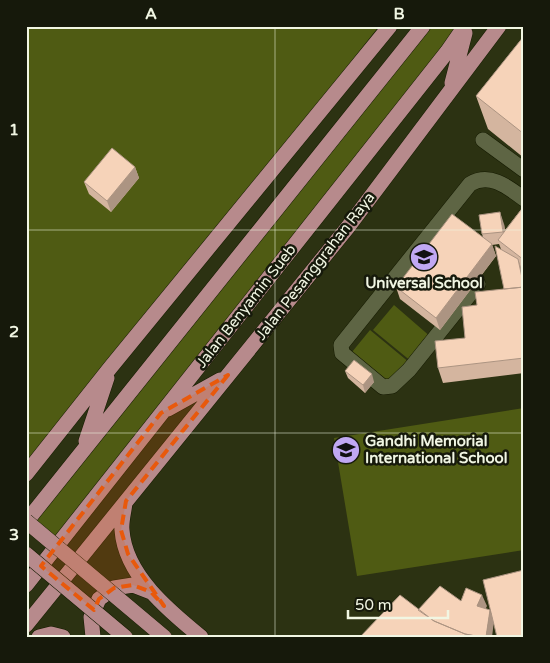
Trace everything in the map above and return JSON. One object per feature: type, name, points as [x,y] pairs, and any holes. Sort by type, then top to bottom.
[{"type":"main road","points":[[26,474],[32,460],[110,368],[390,26]]},
{"type":"main road","points":[[164,637],[26,521],[423,26]]},
{"type":"main road","points":[[451,91],[466,26]]},
{"type":"main road","name":"Jalan Benyamin Sueb","points":[[26,585],[466,26]]},
{"type":"main road","name":"Jalan Pesanggrahan Raya","points":[[126,501],[348,227],[499,26]]},
{"type":"main road","points":[[82,452],[110,368]]},
{"type":"main road","points":[[161,413],[228,376]]},
{"type":"main road","points":[[126,501],[122,530],[128,554],[139,576],[164,606]]},
{"type":"main road","points":[[26,625],[126,501]]},
{"type":"main road","points":[[26,554],[125,637]]},
{"type":"main road","points":[[93,637],[91,617],[99,599],[114,588],[133,585],[151,592],[164,606],[200,637]]},
{"type":"main road","points":[[38,637],[51,634],[63,637]]},
{"type":"lane","points":[[483,140],[524,170]]},
{"type":"lane","points":[[478,284],[423,355],[392,386],[383,387],[342,353],[341,345],[470,184],[484,178],[493,179],[524,199]]},
{"type":"highlighted area","points":[[228,375],[126,501],[121,530],[128,554],[164,606],[151,592],[133,585],[114,588],[99,599],[94,610],[41,566],[161,413]]},
{"type":"green space","points":[[26,26],[379,26],[26,474]]},
{"type":"green space","points":[[422,26],[465,26],[56,546],[26,521]]},
{"type":"green space","points":[[394,305],[432,338],[412,362],[373,330]]},
{"type":"green space","points":[[370,330],[410,363],[392,384],[352,352]]},
{"type":"green space","points":[[524,408],[524,550],[357,576],[334,438]]},
{"type":"building","points":[[524,36],[524,134],[476,96]]},
{"type":"building","points":[[112,148],[135,167],[107,201],[84,182]]},
{"type":"building","points":[[524,206],[524,260],[498,240]]},
{"type":"building","points":[[500,212],[503,232],[482,234],[479,215]]},
{"type":"building","points":[[452,214],[492,244],[436,318],[396,287]]},
{"type":"building","points":[[495,246],[518,259],[524,287],[504,289]]},
{"type":"building","points":[[524,287],[524,358],[438,368],[435,341],[465,338],[462,307],[477,305],[475,292]]},
{"type":"building","points":[[354,360],[372,374],[363,385],[345,371]]},
{"type":"building","points":[[524,570],[524,637],[497,637],[483,580]]},
{"type":"building","points":[[440,586],[461,601],[466,588],[482,595],[477,606],[490,610],[486,637],[465,634],[434,621],[418,610]]},
{"type":"building","points":[[400,595],[434,621],[465,634],[481,637],[360,637]]},
{"type":"place","name":"Universal School","points":[[424,257]]},
{"type":"place","name":"Gandhi Memorial International School","points":[[346,450]]}]
